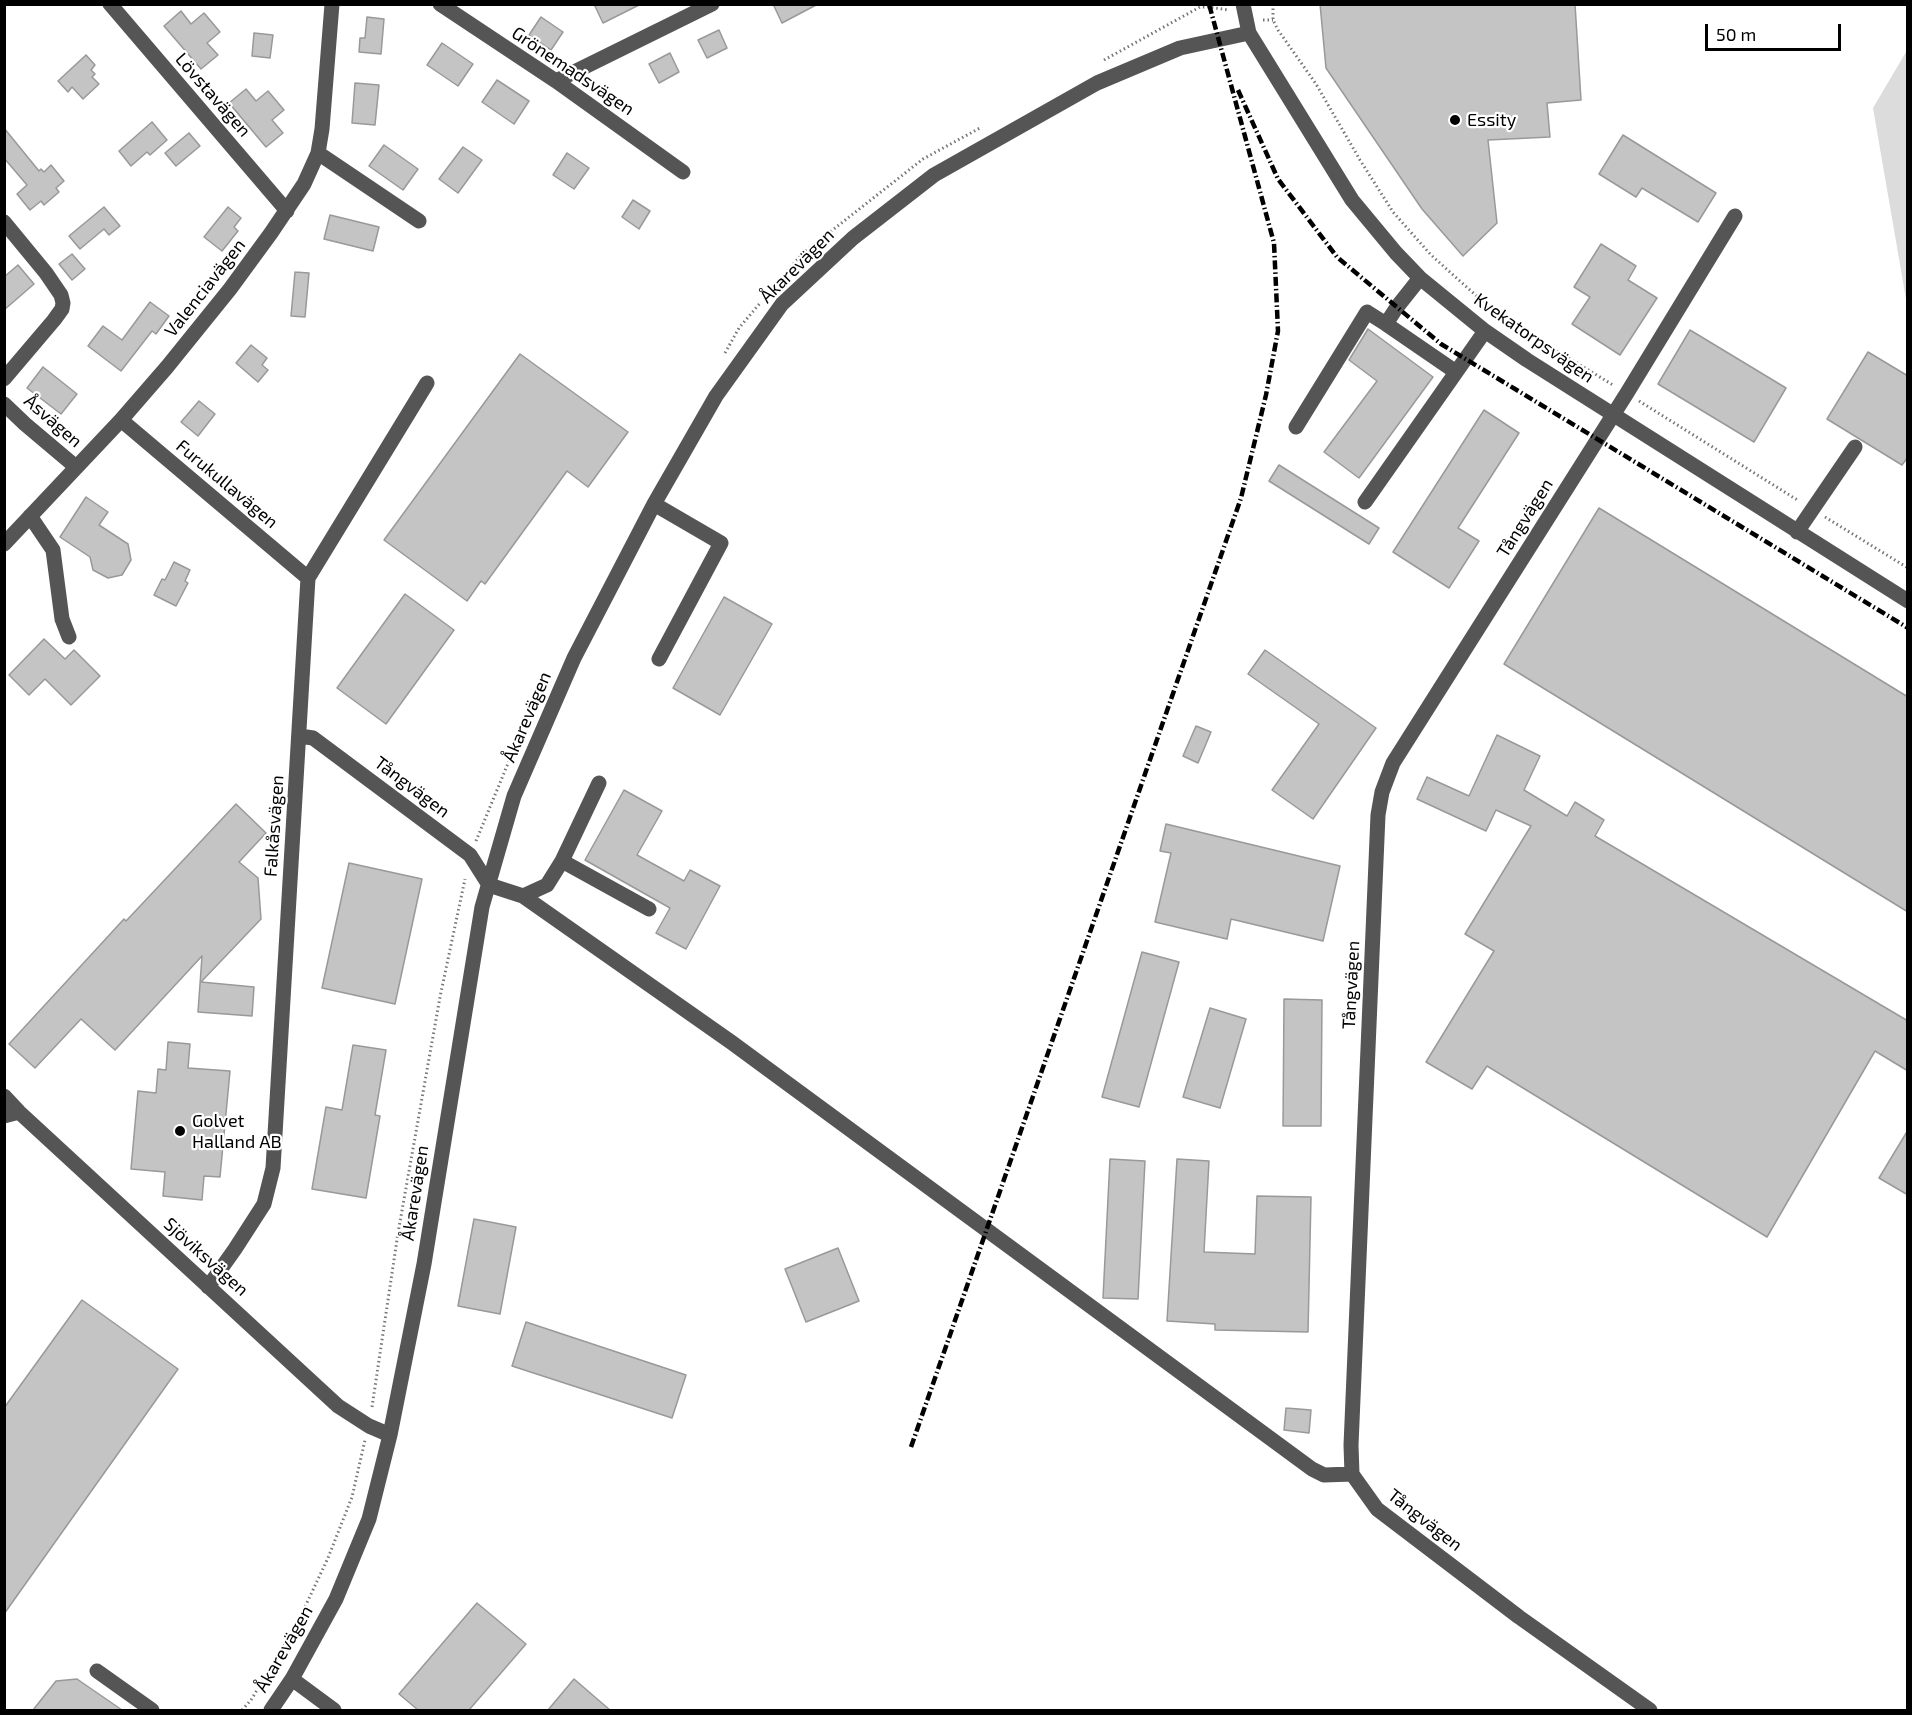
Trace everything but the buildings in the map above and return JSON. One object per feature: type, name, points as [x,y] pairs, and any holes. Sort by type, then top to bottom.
[{"type":"street","name":"Lövstavägen","points":[[110,4],[287,211]]},
{"type":"street","name":"Valenciavägen","points":[[4,544],[122,420],[230,289],[304,184],[318,153],[322,129],[332,4]]},
{"type":"street","name":"Grönemadsvägen","points":[[440,4],[556,81],[683,172]]},
{"type":"street","points":[[556,81],[712,4]]},
{"type":"street","name":"Kvekatorpsvägen","points":[[1243,9],[1249,33],[1352,200],[1420,278],[1485,331],[1527,360],[1908,601]]},
{"type":"street","name":"Åkarevägen","points":[[271,1710],[292,1679],[336,1599],[369,1519],[390,1435],[424,1264],[482,907],[514,796],[574,658],[654,504],[716,396],[782,304],[862,231],[934,175],[1097,84],[1179,48],[1249,33]]},
{"type":"street","points":[[318,153],[419,220]]},
{"type":"street","name":"Tångvägen","points":[[1650,1710],[1519,1617],[1377,1509],[1352,1474],[1351,1445],[1378,815],[1382,792],[1393,763],[1627,393],[1735,216]]},
{"type":"street","points":[[4,222],[46,273],[61,295],[63,303],[62,309],[54,320],[4,379]]},
{"type":"street","points":[[1386,324],[1420,278]]},
{"type":"street","points":[[1296,427],[1367,312],[1456,372]]},
{"type":"street","points":[[1365,502],[1485,331]]},
{"type":"street","name":"Falkåsvägen","points":[[208,1287],[264,1204],[273,1168],[308,578],[427,383]]},
{"type":"street","name":"Åsvägen","points":[[4,404],[76,467]]},
{"type":"street","name":"Furukullavägen","points":[[122,420],[308,578]]},
{"type":"street","points":[[1797,532],[1855,447]]},
{"type":"street","points":[[654,504],[721,543],[659,659]]},
{"type":"street","points":[[30,516],[53,550],[62,620],[69,637]]},
{"type":"street","name":"Tångvägen","points":[[300,736],[313,738],[470,855],[489,885]]},
{"type":"street","points":[[523,896],[547,885],[562,861],[599,783]]},
{"type":"street","points":[[562,861],[649,909]]},
{"type":"street","points":[[489,885],[523,896],[759,1063],[1312,1468],[1323,1475],[1352,1474]]},
{"type":"street","name":"Sjöviksvägen","points":[[4,1096],[12,1114],[242,1316],[338,1406],[390,1435]]},
{"type":"street","points":[[97,1671],[152,1710]]},
{"type":"street","points":[[292,1679],[334,1710]]},
{"type":"path","points":[[1273,4],[1273,20],[1278,30],[1316,84],[1393,212],[1431,255],[1498,315],[1908,568]]},
{"type":"path","points":[[1096,65],[1200,7],[1243,9],[1261,20],[1273,20]]},
{"type":"path","points":[[722,358],[739,328],[802,254],[923,159],[984,126]]},
{"type":"path","points":[[242,1710],[296,1626],[328,1558],[352,1497],[369,1425],[400,1222],[441,997],[470,855],[510,759]]},
{"type":"shaded area","points":[[1906,52],[1908,53],[1907,305],[1873,108]]},
{"type":"railway","points":[[911,1447],[1241,498],[1266,395],[1278,331],[1274,243],[1209,4]]},
{"type":"railway","points":[[1238,90],[1278,179],[1337,257],[1441,344],[1908,628]]},
{"type":"place","name":"Essity","points":[[1455,120]]},
{"type":"place","name":"Golvet Halland AB","points":[[180,1131]]}]
